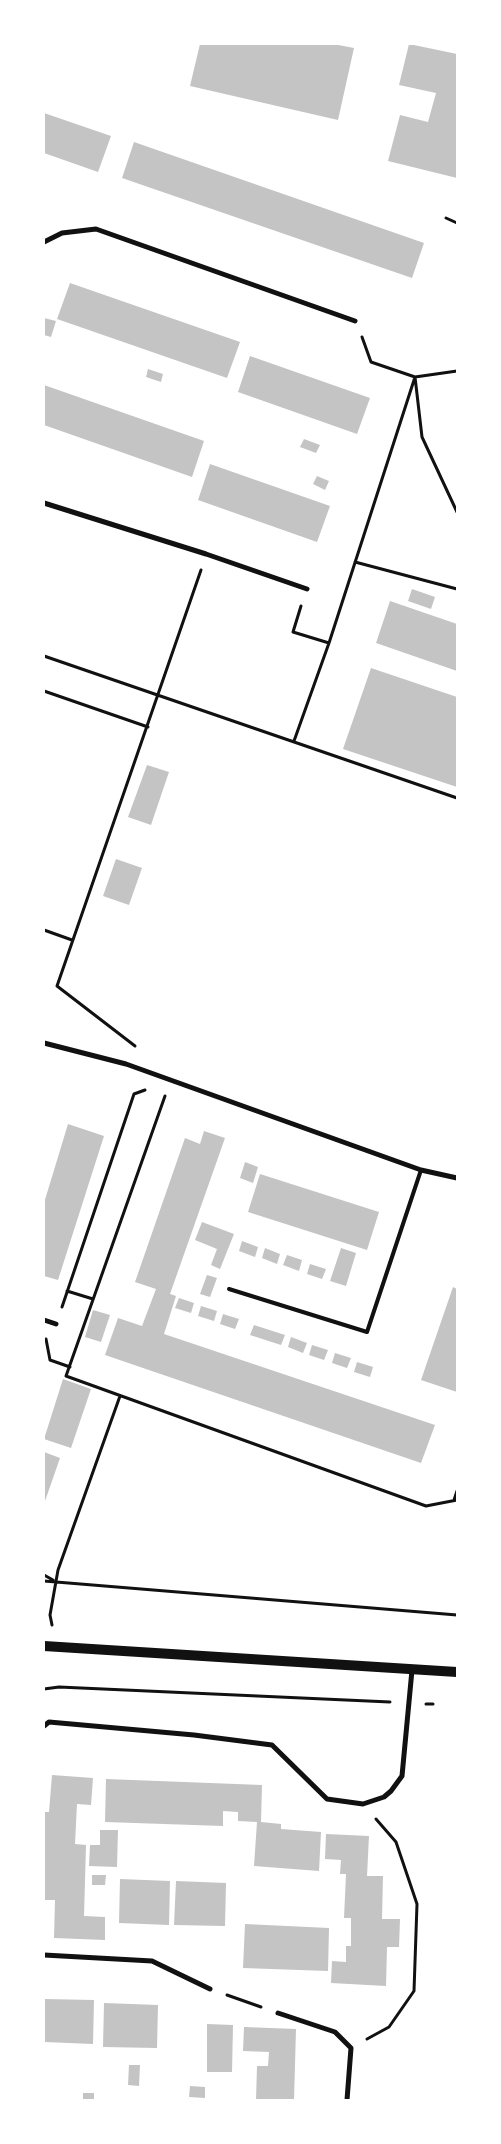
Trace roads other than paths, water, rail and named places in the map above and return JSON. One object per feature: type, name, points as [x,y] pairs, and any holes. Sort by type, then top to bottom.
[{"type":"main road","points":[[44,1646],[457,1672]]},
{"type":"street","points":[[44,242],[62,233],[96,229],[355,321]]},
{"type":"street","points":[[44,504],[206,554],[307,589]]},
{"type":"street","points":[[44,1043],[126,1064],[422,1170],[457,1178]]},
{"type":"street","points":[[44,1320],[56,1324]]},
{"type":"street","points":[[44,1726],[50,1722],[194,1735],[272,1745],[328,1799],[363,1804],[384,1796],[391,1791],[402,1776],[412,1670]]},
{"type":"street","points":[[44,1955],[152,1961],[210,1989]]},
{"type":"street","points":[[278,2013],[335,2032],[351,2048],[347,2100]]},
{"type":"lane","points":[[229,1288],[367,1332],[422,1170]]}]
